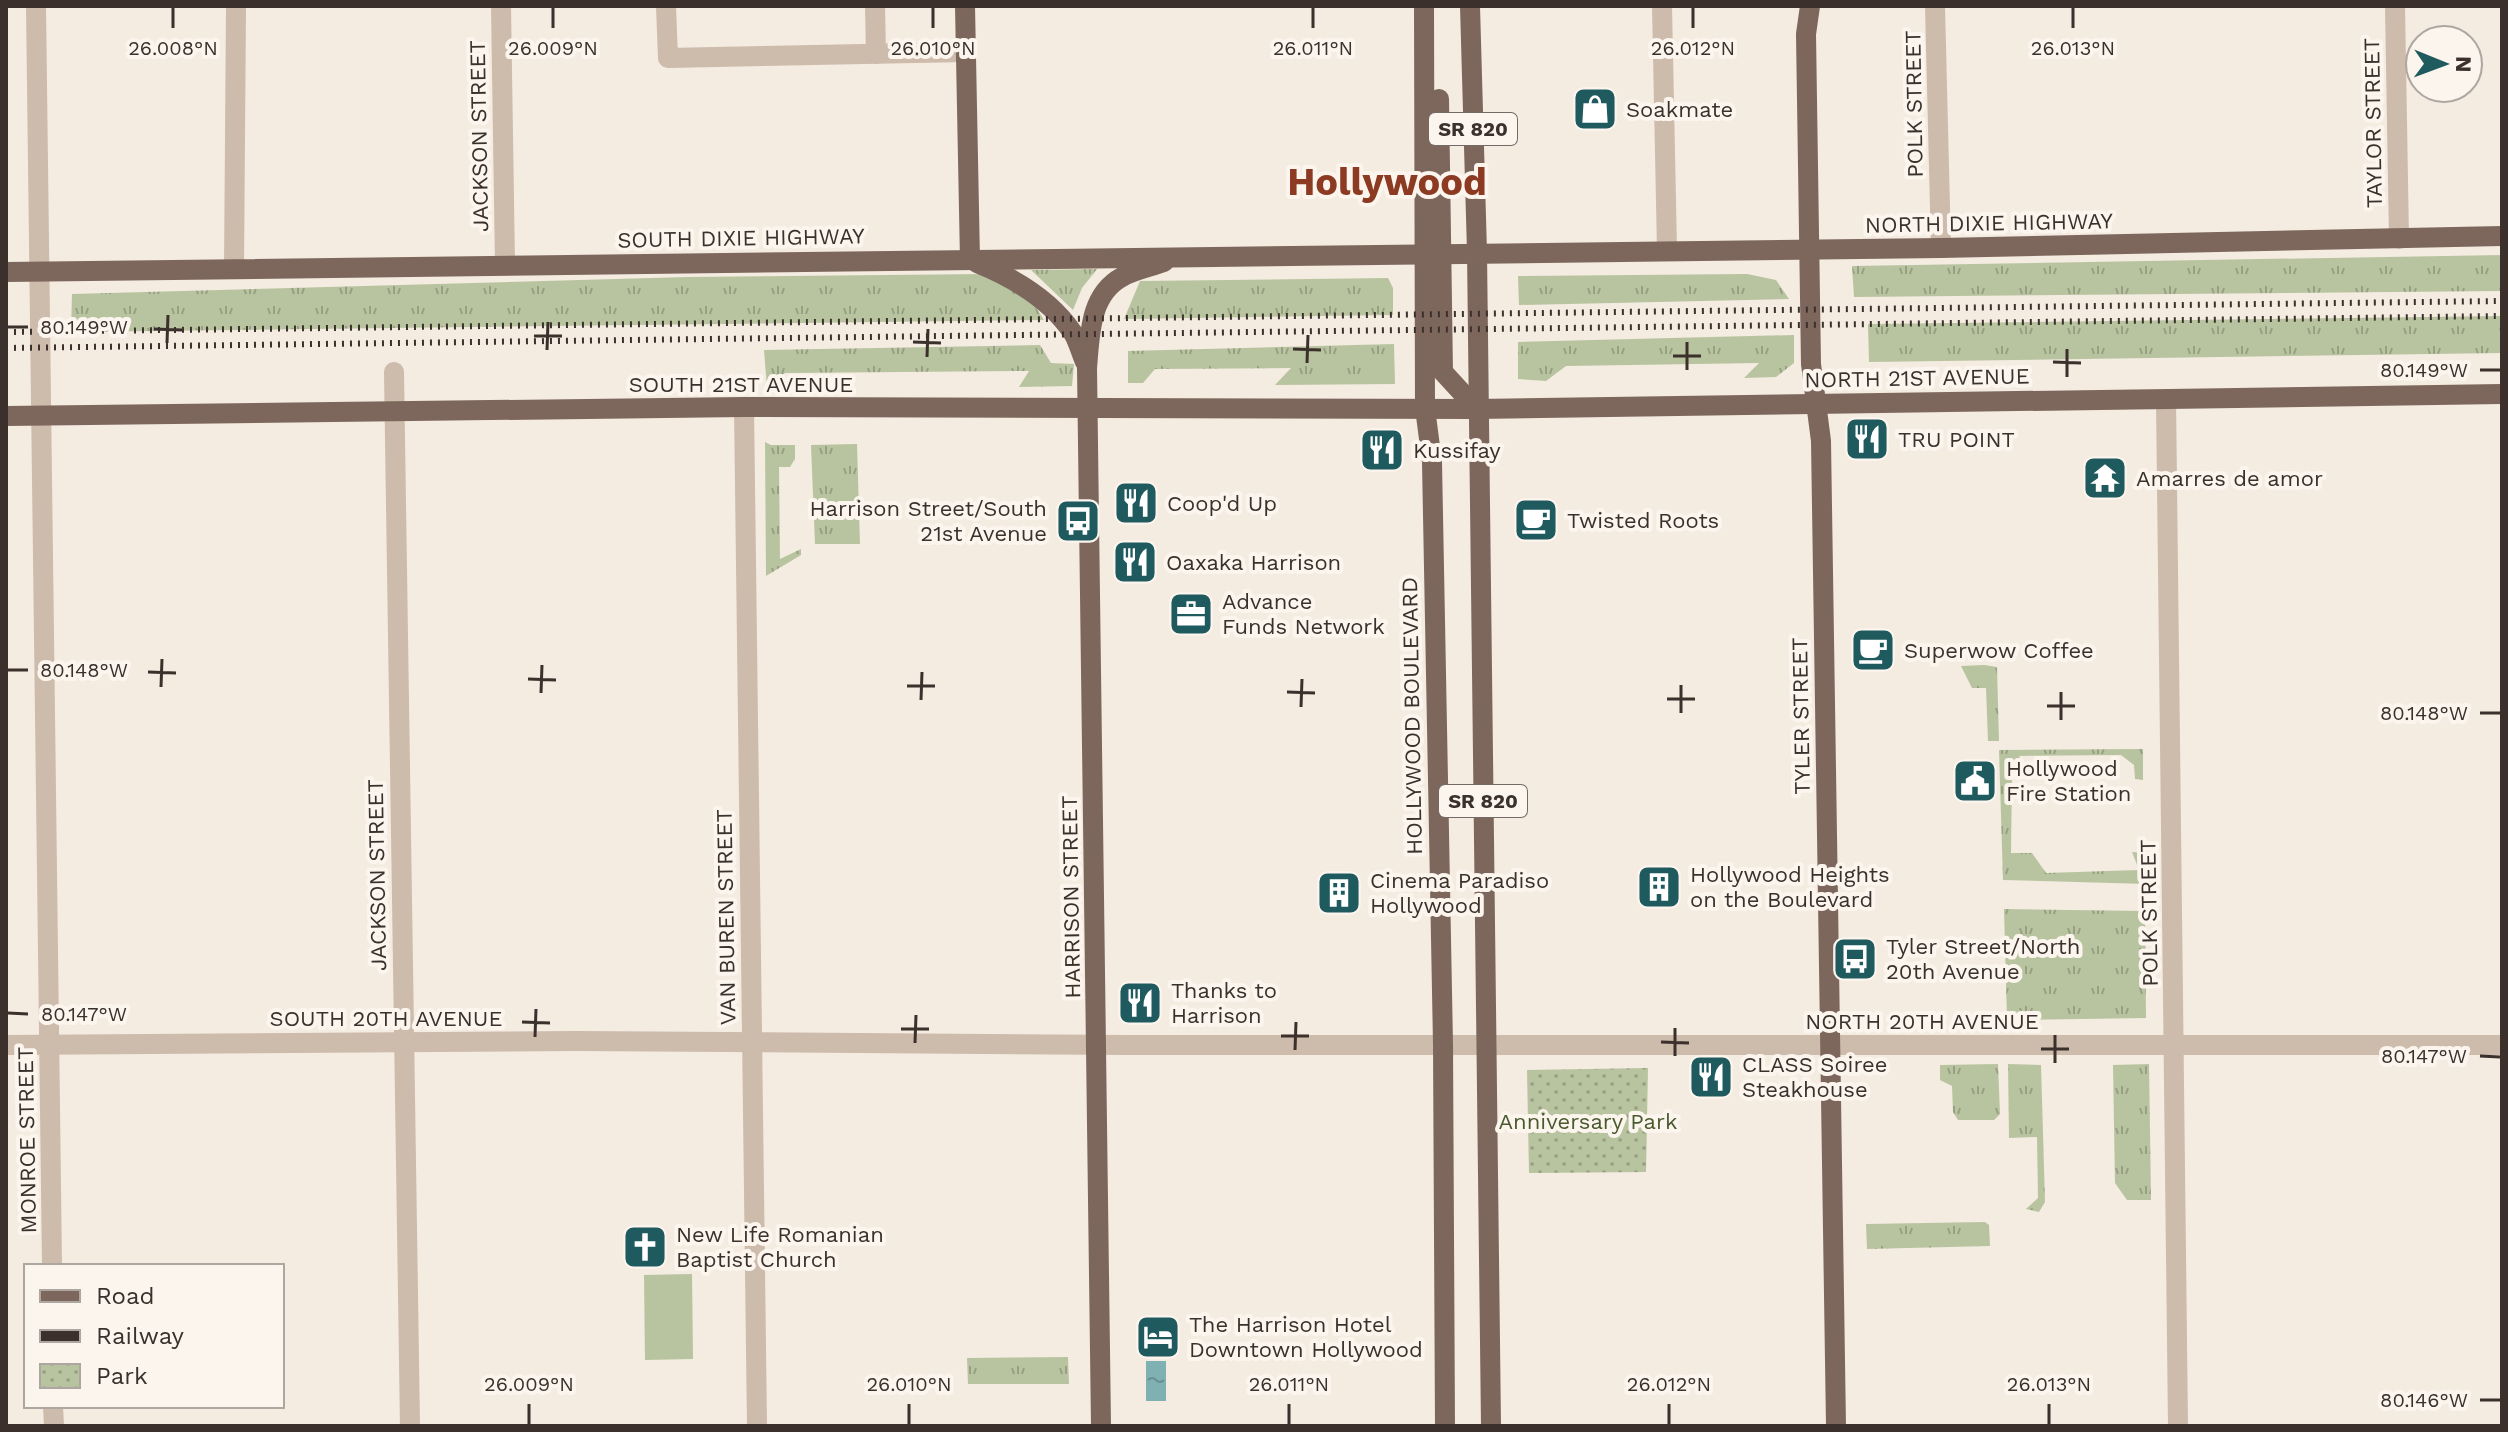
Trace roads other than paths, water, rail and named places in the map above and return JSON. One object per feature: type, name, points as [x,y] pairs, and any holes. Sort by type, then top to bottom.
[{"type":"main road","points":[[965,6],[970,260]]},
{"type":"main road","name":"SR 820","points":[[1470,6],[1477,252],[1491,1426]]},
{"type":"main road","name":"TYLER STREET","points":[[1810,6],[1806,34],[1811,364],[1821,441],[1836,1426]]},
{"type":"main road","name":"HOLLYWOOD BOULEVARD","points":[[1424,13],[1433,253],[1425,408],[1432,462],[1443,1044],[1445,1426]]},
{"type":"main road","name":"NORTH DIXIE HIGHWAY","points":[[1477,252],[1941,248],[2502,236]]},
{"type":"main road","name":"SOUTH DIXIE HIGHWAY","points":[[6,272],[1477,252]]},
{"type":"main road","points":[[1433,253],[1443,372],[1477,409]]},
{"type":"main road","name":"HARRISON STREET","points":[[1101,1426],[1087,368],[1091,319],[1101,299],[1120,277],[1183,256]]},
{"type":"main road","name":"HARRISON STREET","points":[[970,260],[1012,277],[1039,297],[1074,334],[1087,368]]},
{"type":"main road","name":"NORTH 21ST AVENUE","points":[[1477,409],[2502,394]]},
{"type":"main road","name":"SOUTH 21ST AVENUE","points":[[6,416],[744,407],[1477,409]]},
{"type":"street","name":"MONROE STREET","points":[[36,6],[52,1264]]},
{"type":"street","points":[[234,269],[236,6]]},
{"type":"street","name":"JACKSON STREET","points":[[501,6],[505,265]]},
{"type":"street","points":[[666,6],[668,58],[966,52]]},
{"type":"street","points":[[875,6],[876,54]]},
{"type":"street","points":[[1662,6],[1667,250]]},
{"type":"street","name":"POLK STREET","points":[[1935,6],[1941,248]]},
{"type":"street","name":"TAYLOR STREET","points":[[2395,6],[2399,239]]},
{"type":"street","name":"JACKSON STREET","points":[[394,372],[410,1426]]},
{"type":"street","name":"POLK STREET","points":[[2166,399],[2178,1426]]},
{"type":"street","name":"VAN BUREN STREET","points":[[744,407],[757,1426]]},
{"type":"street","name":"SOUTH 20TH AVENUE","points":[[6,1045],[403,1042],[1486,1045]]},
{"type":"street","name":"NORTH 20TH AVENUE","points":[[1486,1045],[2502,1045]]},
{"type":"water","points":[[1146,1361],[1166,1361],[1166,1401],[1146,1401]]},
{"type":"railway","points":[[6,332],[2502,301]]},
{"type":"railway","points":[[6,348],[2502,316]]},
{"type":"place","name":"Soakmate","points":[[1595,109]]},
{"type":"place","name":"TRU POINT","points":[[1867,439]]},
{"type":"place","name":"Kussifay","points":[[1382,450]]},
{"type":"place","name":"Amarres de amor","points":[[2105,478]]},
{"type":"place","name":"Coop'd Up","points":[[1136,503]]},
{"type":"place","name":"Twisted Roots","points":[[1536,520]]},
{"type":"place","name":"Harrison Street/South 21st Avenue","points":[[1078,521]]},
{"type":"place","name":"Oaxaka Harrison","points":[[1135,562]]},
{"type":"place","name":"Advance Funds Network","points":[[1191,614]]},
{"type":"place","name":"Superwow Coffee","points":[[1873,650]]},
{"type":"place","name":"Hollywood Fire Station","points":[[1975,781]]},
{"type":"place","name":"Hollywood Heights on the Boulevard","points":[[1659,887]]},
{"type":"place","name":"Cinema Paradiso Hollywood","points":[[1339,893]]},
{"type":"place","name":"Tyler Street/North 20th Avenue","points":[[1855,959]]},
{"type":"place","name":"Thanks to Harrison","points":[[1140,1003]]},
{"type":"place","name":"CLASS Soiree Steakhouse","points":[[1711,1077]]},
{"type":"place","name":"New Life Romanian Baptist Church","points":[[645,1247]]},
{"type":"place","name":"The Harrison Hotel Downtown Hollywood","points":[[1158,1337]]},
{"type":"district","name":"Hollywood","points":[[1387,182]]},
{"type":"park label","name":"Anniversary Park","points":[[1588,1121]]}]
